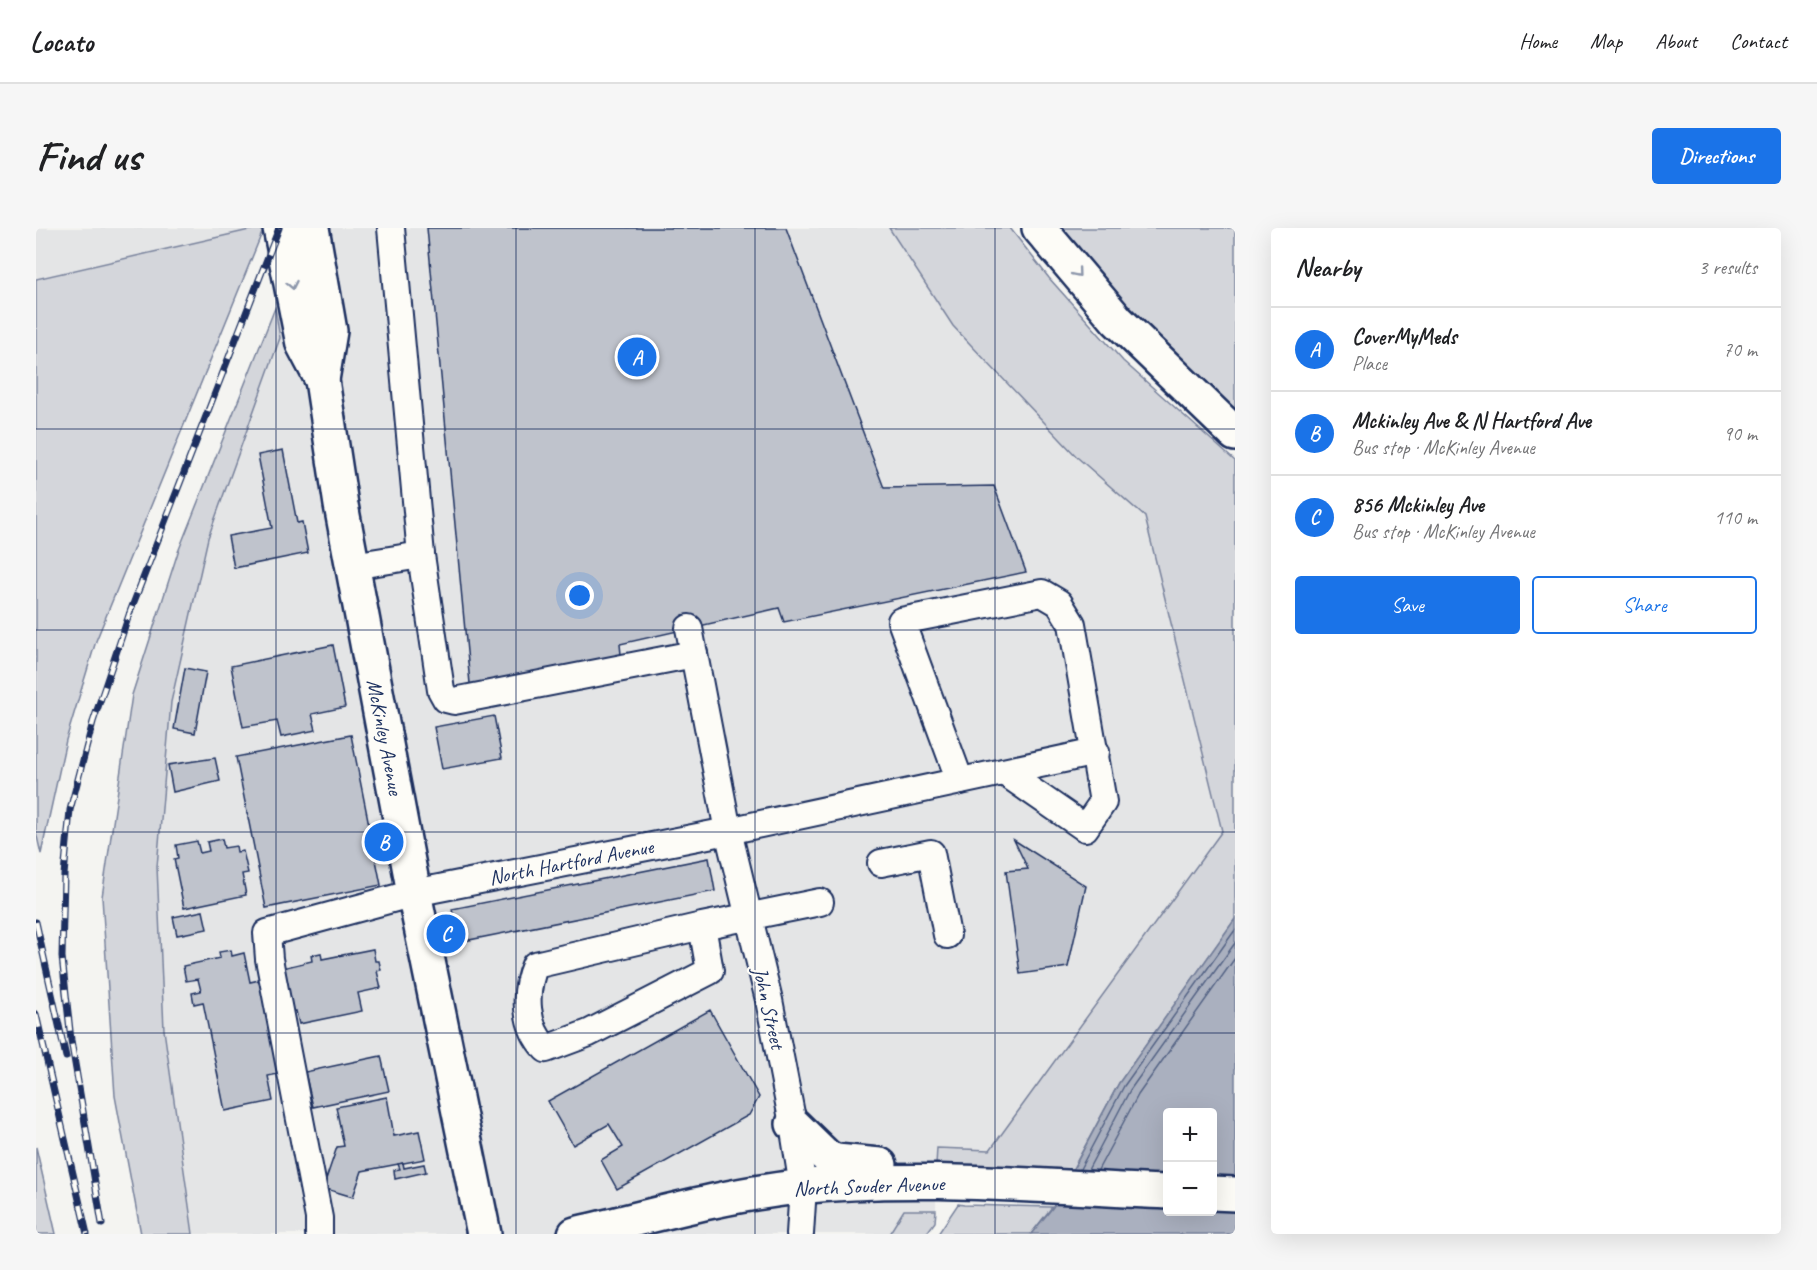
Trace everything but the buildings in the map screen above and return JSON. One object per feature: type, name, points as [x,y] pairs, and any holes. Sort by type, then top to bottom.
[{"type":"main road","name":"McKinley Avenue","points":[[280,228],[303,344],[322,380]]},
{"type":"main road","name":"McKinley Avenue","points":[[312,228],[330,330],[322,380],[352,566],[414,893],[484,1234]]},
{"type":"main road","points":[[1039,228],[1117,320],[1235,434]]},
{"type":"main road","points":[[793,1124],[827,1157],[847,1163],[877,1163],[908,1180]]},
{"type":"main road","name":"North Souder Avenue","points":[[575,1234],[714,1202],[803,1186],[908,1180],[1163,1192]]},
{"type":"main road","points":[[1217,1193],[1235,1194]]},
{"type":"street","points":[[391,228],[421,555],[441,690],[446,699],[454,701],[694,654]]},
{"type":"street","points":[[352,566],[421,555]]},
{"type":"street","points":[[960,781],[901,621],[1042,593],[1059,603],[1072,624],[1103,802],[1085,828],[1004,772]]},
{"type":"street","name":"John Street","points":[[689,628],[728,831],[746,916],[768,1000],[793,1124],[803,1186],[800,1234]]},
{"type":"street","name":"North Hartford Avenue","points":[[319,1234],[320,1218],[269,959],[267,933],[414,893],[728,831],[1096,752]]},
{"type":"street","points":[[881,863],[931,853],[947,935]]},
{"type":"street","points":[[702,926],[710,971],[589,1033],[546,1049],[534,1037],[526,985],[534,965],[702,926],[746,916],[820,902]]},
{"type":"shaded area","points":[[36,228],[258,228],[36,279]]},
{"type":"shaded area","points":[[264,228],[96,641],[66,740],[41,854],[36,832],[36,279]]},
{"type":"shaded area","points":[[309,228],[889,228],[953,326],[1078,458],[1145,517],[1222,832],[990,1150],[937,1148],[936,1210],[904,1210],[889,1234],[193,1234],[164,1030],[157,867],[171,702],[208,538],[279,338],[275,308]]},
{"type":"shaded area","points":[[889,228],[1010,228],[1049,278],[1123,361],[1235,461],[1235,919],[1119,1083],[1071,1172],[936,1165],[937,1148],[990,1150],[1222,831],[1145,517],[1078,458],[953,326]]},
{"type":"shaded area","points":[[1060,228],[1235,228],[1235,409],[1153,336]]},
{"type":"shaded area","points":[[275,308],[280,338],[208,538],[171,702],[157,867],[164,1030],[193,1234],[141,1234],[115,1096],[102,897],[132,695],[178,552]]},
{"type":"shaded area","points":[[36,1147],[56,1234],[36,1234]]},
{"type":"shaded area","points":[[958,1204],[1052,1207],[1031,1234],[938,1234]]},
{"type":"shaded area","points":[[904,1210],[936,1210],[935,1222],[926,1234],[889,1234]]},
{"type":"water","points":[[1235,919],[1235,1234],[1031,1234],[1053,1207],[1119,1083]]},
{"type":"railway","points":[[102,1224],[71,1040],[62,957],[64,875],[70,810],[93,722],[130,612],[279,228]]},
{"type":"railway","points":[[36,922],[66,1057]]},
{"type":"railway","points":[[36,1014],[87,1234]]},
{"type":"place","name":"CoverMyMeds","points":[[637,357]]},
{"type":"place","name":"Mckinley Ave & N Hartford Ave","points":[[384,842]]},
{"type":"place","name":"856 Mckinley Ave","points":[[446,934]]}]
